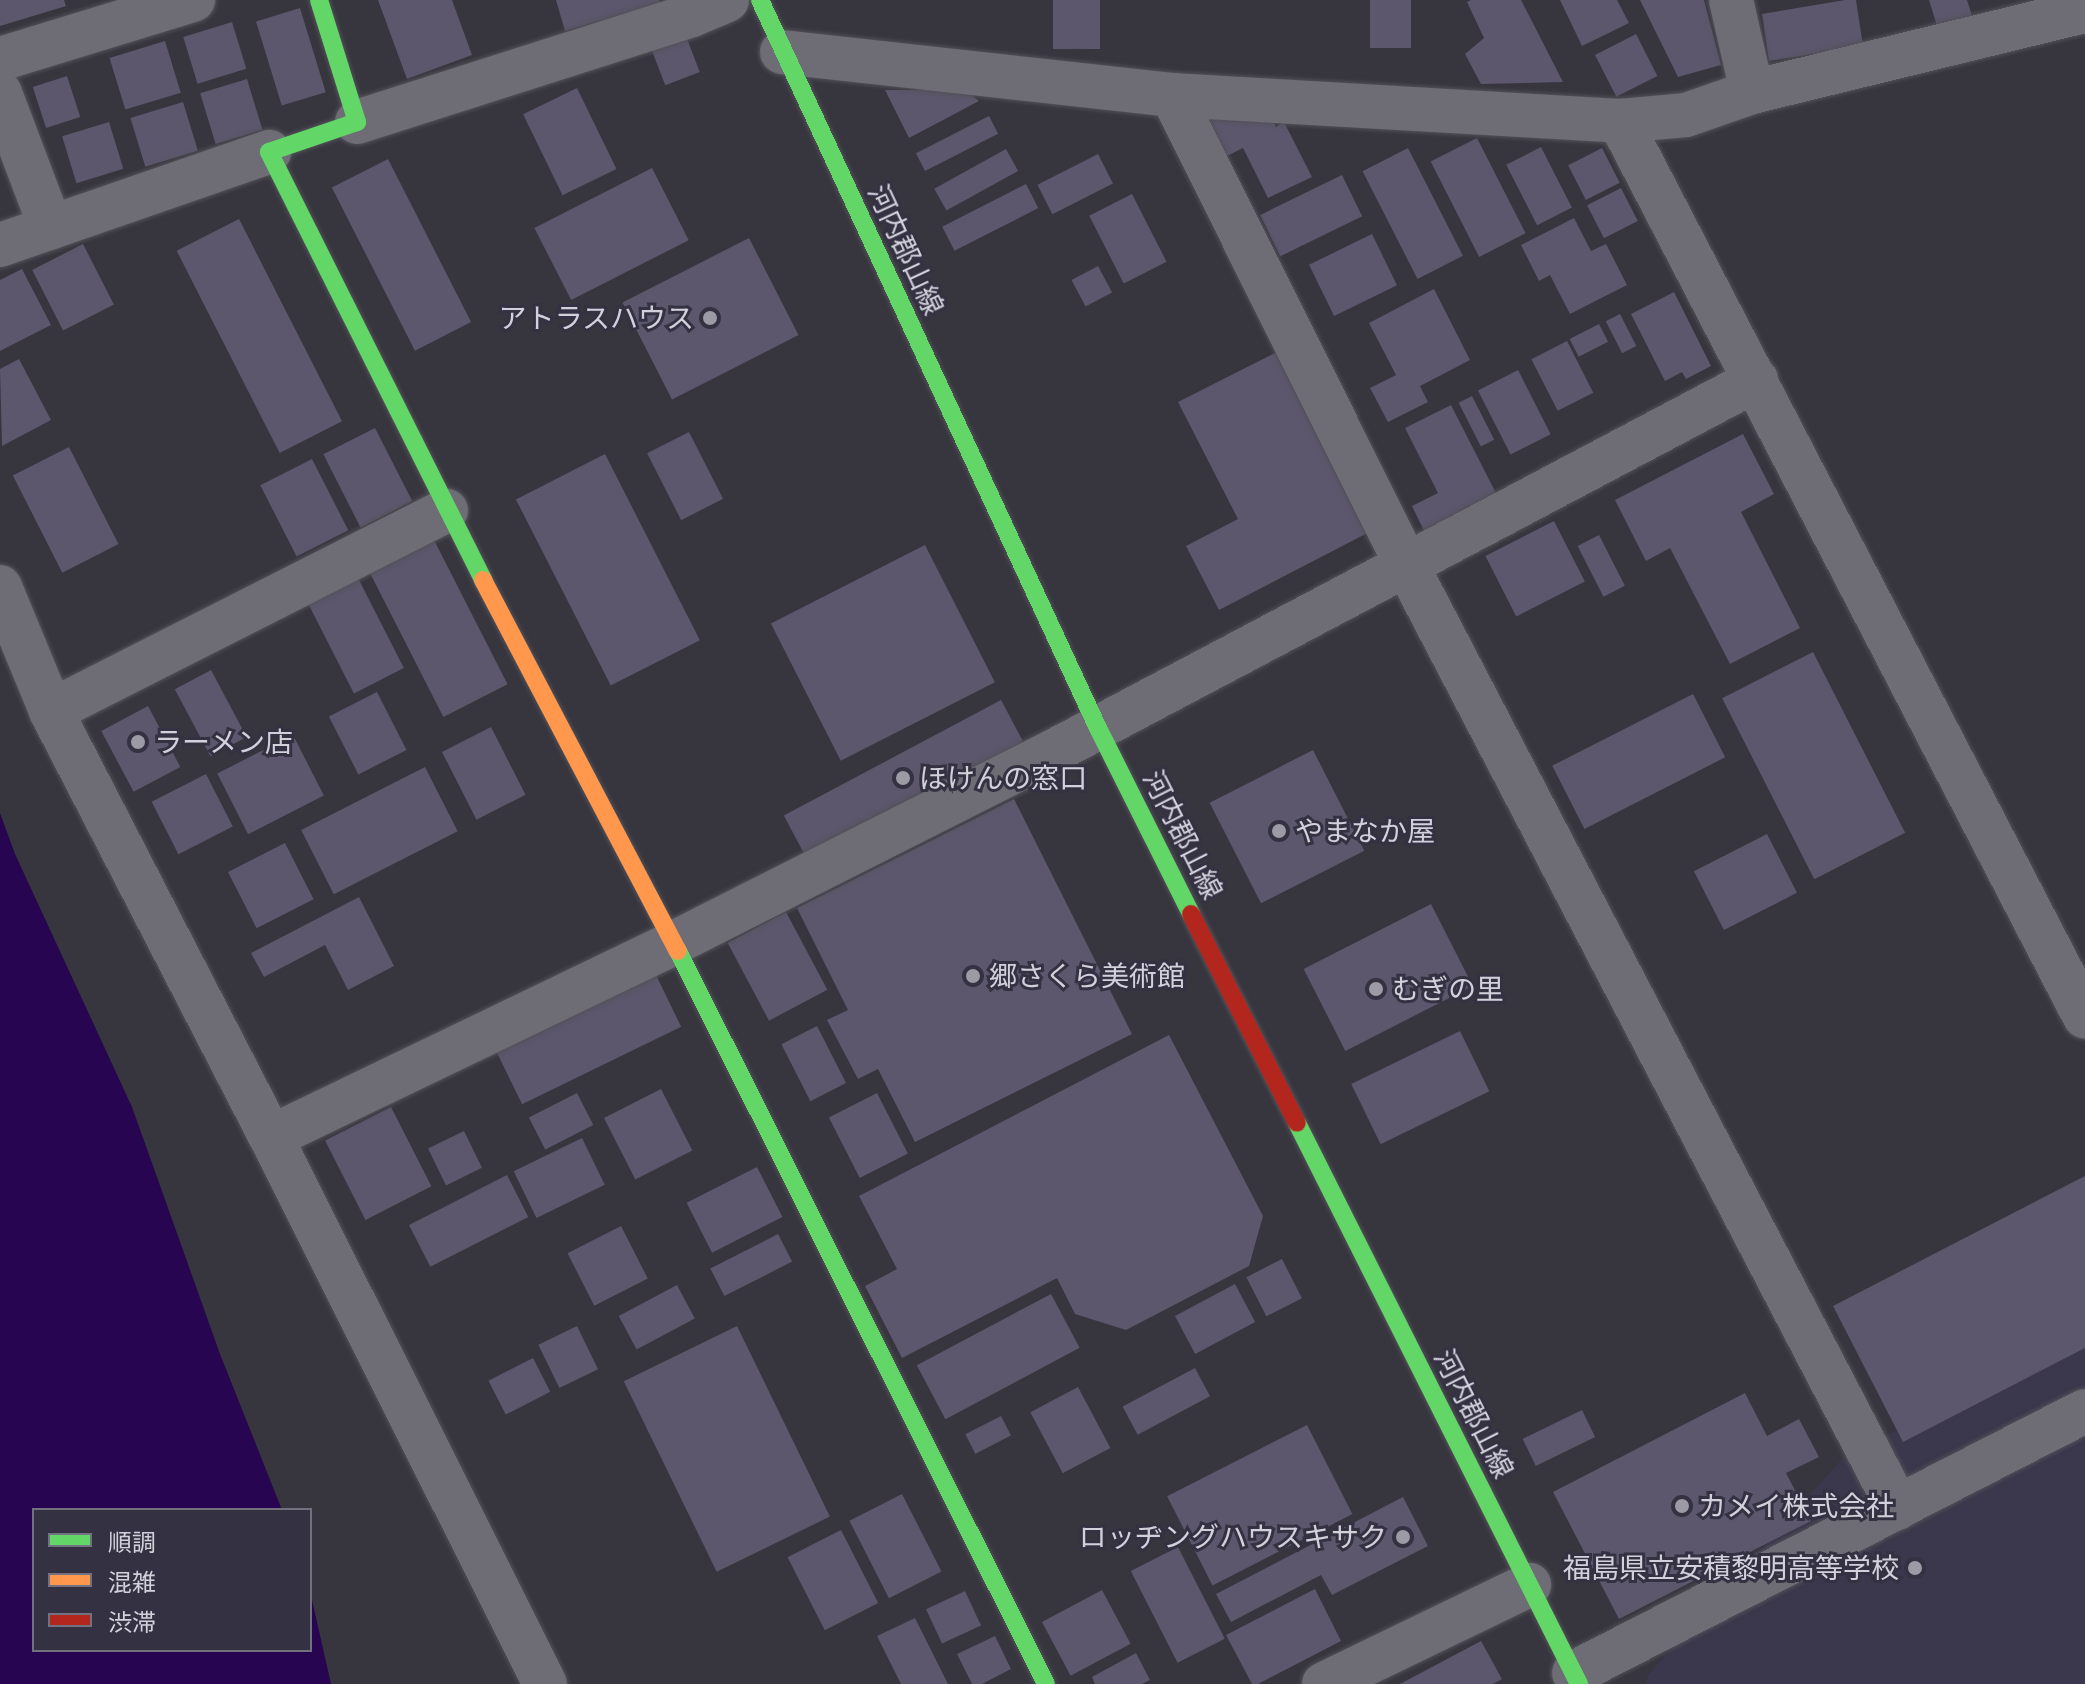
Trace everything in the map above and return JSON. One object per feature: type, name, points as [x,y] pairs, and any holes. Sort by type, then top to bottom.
[{"type":"street","points":[[0,59],[193,0]]},
{"type":"street","points":[[319,0],[357,122]]},
{"type":"street","points":[[0,245],[357,122],[692,15],[727,0]]},
{"type":"street","name":"河内郡山線","points":[[760,0],[1098,728],[1577,1679]]},
{"type":"street","points":[[1731,0],[1752,92]]},
{"type":"street","points":[[782,52],[1172,95],[1620,121],[1686,115],[1752,92],[2085,11]]},
{"type":"street","points":[[0,93],[51,228]]},
{"type":"street","points":[[1172,95],[1407,566],[1898,1508]]},
{"type":"street","points":[[1620,121],[2085,1017]]},
{"type":"street","points":[[269,152],[446,511],[674,943],[1046,1684]]},
{"type":"street","points":[[271,1137],[674,943],[1098,728],[1756,380]]},
{"type":"street","points":[[51,711],[446,511]]},
{"type":"street","points":[[0,587],[51,711],[271,1137],[545,1684]]},
{"type":"street","points":[[1577,1679],[2085,1411]]},
{"type":"street","points":[[1324,1684],[1529,1585]]},
{"type":"shaded area","points":[[0,813],[15,854],[132,1107],[220,1354],[281,1508],[32,1508],[32,1652],[312,1652],[312,1600],[331,1684],[0,1684]]},
{"type":"shaded area","name":"福島県立安積黎明高等学校","points":[[2085,1330],[2085,1684],[1645,1684],[1648,1675],[1840,1461]]},
{"type":"building","points":[[0,0],[64,0],[66,6],[0,26]]},
{"type":"building","points":[[378,0],[452,0],[472,55],[407,79]]},
{"type":"building","points":[[556,0],[659,0],[660,3],[565,31]]},
{"type":"building","points":[[1053,0],[1100,0],[1100,49],[1053,49]]},
{"type":"building","points":[[1370,0],[1411,0],[1411,48],[1370,48]]},
{"type":"building","points":[[1521,0],[1563,82],[1481,84],[1465,54],[1484,38],[1467,2]]},
{"type":"building","points":[[1560,0],[1617,0],[1629,23],[1582,46]]},
{"type":"building","points":[[1640,0],[1704,0],[1721,65],[1678,77]]},
{"type":"building","points":[[1856,0],[1863,46],[1769,61],[1762,14]]},
{"type":"building","points":[[1929,0],[1967,0],[1973,19],[1938,29]]},
{"type":"building","points":[[300,8],[326,92],[282,106],[256,21]]},
{"type":"building","points":[[232,22],[246,69],[198,84],[183,37]]},
{"type":"building","points":[[684,31],[700,72],[665,85],[649,44]]},
{"type":"building","points":[[1636,34],[1657,76],[1616,97],[1595,55]]},
{"type":"building","points":[[165,41],[181,93],[125,110],[110,58]]},
{"type":"building","points":[[67,76],[80,117],[46,128],[33,87]]},
{"type":"building","points":[[247,79],[262,130],[216,144],[200,93]]},
{"type":"building","points":[[577,88],[616,169],[563,195],[523,114]]},
{"type":"building","points":[[885,90],[965,90],[979,101],[909,138]]},
{"type":"building","points":[[183,102],[198,151],[145,167],[130,118]]},
{"type":"building","points":[[989,116],[998,134],[925,171],[916,153]]},
{"type":"building","points":[[1270,116],[1276,127],[1284,122],[1312,177],[1268,198],[1243,148],[1223,158],[1204,117]]},
{"type":"building","points":[[109,122],[123,169],[76,183],[62,136]]},
{"type":"building","points":[[1477,138],[1526,233],[1479,257],[1431,162]]},
{"type":"building","points":[[1541,147],[1572,208],[1537,225],[1506,165]]},
{"type":"building","points":[[1408,148],[1463,256],[1417,279],[1363,171]]},
{"type":"building","points":[[1602,148],[1620,183],[1586,200],[1568,165]]},
{"type":"building","points":[[1006,149],[1018,171],[946,211],[934,189]]},
{"type":"building","points":[[1098,154],[1113,183],[1052,214],[1037,185]]},
{"type":"building","points":[[388,159],[471,322],[415,351],[332,188]]},
{"type":"building","points":[[652,168],[689,240],[571,300],[534,228]]},
{"type":"building","points":[[1342,175],[1362,216],[1280,256],[1260,215]]},
{"type":"building","points":[[1026,184],[1038,208],[955,251],[942,227]]},
{"type":"building","points":[[1621,188],[1638,221],[1604,238],[1587,205]]},
{"type":"building","points":[[1132,194],[1167,262],[1124,284],[1089,216]]},
{"type":"building","points":[[1574,218],[1591,251],[1606,244],[1627,285],[1570,314],[1550,275],[1539,281],[1521,245]]},
{"type":"building","points":[[239,219],[342,421],[280,453],[177,251]]},
{"type":"building","points":[[1372,234],[1397,285],[1334,316],[1309,265]]},
{"type":"building","name":"アトラスハウス","points":[[749,238],[798,335],[672,400],[622,302]]},
{"type":"building","points":[[83,244],[114,305],[63,330],[32,270]]},
{"type":"building","points":[[1098,266],[1112,292],[1086,307],[1072,280]]},
{"type":"building","points":[[22,269],[51,325],[0,351],[0,280]]},
{"type":"building","points":[[1434,289],[1470,360],[1420,386],[1428,402],[1388,422],[1370,388],[1396,375],[1369,323]]},
{"type":"building","points":[[1674,292],[1711,366],[1686,379],[1682,372],[1665,381],[1631,314]]},
{"type":"building","points":[[1620,314],[1636,346],[1622,353],[1606,321]]},
{"type":"building","points":[[1599,324],[1608,342],[1579,357],[1570,339]]},
{"type":"building","points":[[1567,341],[1593,393],[1558,411],[1531,359]]},
{"type":"building","points":[[1285,348],[1377,528],[1219,610],[1186,546],[1238,519],[1178,402]]},
{"type":"building","points":[[19,359],[51,420],[2,446],[0,369]]},
{"type":"building","points":[[1518,370],[1551,434],[1511,455],[1478,390]]},
{"type":"building","points":[[1472,396],[1494,440],[1481,446],[1459,403]]},
{"type":"building","points":[[1451,405],[1499,499],[1426,535],[1412,506],[1438,493],[1405,428]]},
{"type":"building","points":[[375,428],[412,501],[361,527],[323,454]]},
{"type":"building","points":[[689,432],[723,499],[681,520],[647,453]]},
{"type":"building","points":[[1743,434],[1774,494],[1741,512],[1800,628],[1730,664],[1670,548],[1646,561],[1615,500]]},
{"type":"building","points":[[69,447],[118,544],[62,573],[13,476]]},
{"type":"building","points":[[605,454],[700,640],[611,686],[516,499]]},
{"type":"building","points":[[312,459],[348,530],[297,557],[260,485]]},
{"type":"building","points":[[1554,521],[1585,582],[1516,617],[1485,556]]},
{"type":"building","points":[[1599,535],[1625,586],[1603,597],[1578,546]]},
{"type":"building","points":[[434,540],[508,684],[443,717],[370,573]]},
{"type":"building","points":[[925,545],[995,682],[841,761],[771,624]]},
{"type":"building","points":[[358,578],[404,668],[354,693],[308,603]]},
{"type":"building","points":[[1813,652],[1905,833],[1814,879],[1722,698]]},
{"type":"building","points":[[211,670],[247,737],[210,756],[175,689]]},
{"type":"building","points":[[377,692],[407,750],[358,774],[329,717]]},
{"type":"building","points":[[1693,694],[1725,757],[1584,829],[1552,766]]},
{"type":"building","name":"ほけんの窓口","points":[[1001,700],[1023,741],[806,857],[784,815]]},
{"type":"building","points":[[148,706],[180,767],[134,792],[101,731]]},
{"type":"building","points":[[491,727],[526,795],[476,820],[442,752]]},
{"type":"building","points":[[293,735],[324,796],[248,834],[217,774]]},
{"type":"building","points":[[1313,750],[1364,851],[1261,903],[1210,803]]},
{"type":"building","points":[[425,767],[458,831],[334,894],[301,830]]},
{"type":"building","points":[[206,774],[233,827],[178,854],[152,802]]},
{"type":"building","points":[[1014,799],[1132,1034],[915,1142],[878,1069],[858,1079],[827,1020],[848,1010],[797,908]]},
{"type":"building","points":[[1767,834],[1797,893],[1724,930],[1694,871]]},
{"type":"building","points":[[285,843],[314,899],[257,928],[228,872]]},
{"type":"building","points":[[359,897],[394,966],[348,990],[325,945],[264,977],[251,953]]},
{"type":"building","points":[[1431,904],[1473,986],[1345,1051],[1304,969]]},
{"type":"building","points":[[786,912],[827,990],[769,1021],[728,943]]},
{"type":"building","points":[[654,971],[681,1027],[522,1104],[495,1049]]},
{"type":"building","points":[[817,1026],[846,1083],[810,1101],[781,1044]]},
{"type":"building","points":[[1460,1031],[1489,1091],[1381,1144],[1351,1084]]},
{"type":"building","points":[[1169,1035],[1263,1216],[1249,1266],[1126,1330],[1075,1314],[1057,1278],[902,1358],[865,1286],[897,1269],[859,1196]]},
{"type":"building","points":[[661,1089],[692,1150],[635,1180],[604,1118]]},
{"type":"building","points":[[577,1093],[593,1125],[545,1150],[529,1118]]},
{"type":"building","points":[[877,1093],[908,1154],[860,1178],[829,1118]]},
{"type":"building","points":[[391,1107],[431,1186],[365,1220],[325,1141]]},
{"type":"building","points":[[464,1131],[482,1168],[446,1185],[428,1149]]},
{"type":"building","points":[[582,1138],[605,1185],[536,1218],[514,1171]]},
{"type":"building","points":[[757,1167],[782,1217],[712,1253],[687,1203]]},
{"type":"building","points":[[507,1175],[528,1217],[430,1267],[409,1225]]},
{"type":"building","points":[[2085,1176],[2085,1348],[1903,1442],[1833,1306]]},
{"type":"building","points":[[621,1226],[648,1279],[594,1306],[568,1253]]},
{"type":"building","points":[[778,1234],[792,1262],[724,1296],[710,1269]]},
{"type":"building","points":[[1282,1259],[1302,1298],[1266,1316],[1246,1277]]},
{"type":"building","points":[[1235,1284],[1255,1322],[1195,1354],[1175,1316]]},
{"type":"building","points":[[677,1285],[695,1319],[637,1350],[619,1316]]},
{"type":"building","points":[[1051,1294],[1080,1348],[945,1419],[917,1365]]},
{"type":"building","points":[[577,1326],[598,1369],[559,1388],[538,1345]]},
{"type":"building","points":[[737,1326],[830,1517],[717,1572],[624,1381]]},
{"type":"building","points":[[533,1358],[550,1392],[506,1415],[488,1381]]},
{"type":"building","points":[[1195,1368],[1210,1396],[1138,1435],[1123,1406]]},
{"type":"building","points":[[1078,1387],[1110,1448],[1063,1473],[1030,1412]]},
{"type":"building","name":"カメイ株式会社","points":[[1745,1393],[1767,1436],[1799,1419],[1819,1457],[1786,1473],[1811,1521],[1619,1619],[1553,1492]]},
{"type":"building","points":[[1582,1410],[1595,1437],[1536,1466],[1523,1439]]},
{"type":"building","points":[[1001,1416],[1011,1436],[975,1454],[965,1434]]},
{"type":"building","points":[[1307,1425],[1352,1514],[1213,1585],[1167,1496]]},
{"type":"building","points":[[902,1494],[941,1572],[889,1598],[849,1521]]},
{"type":"building","points":[[1403,1497],[1428,1546],[1332,1595],[1321,1575],[1231,1622],[1216,1594]]},
{"type":"building","points":[[841,1530],[878,1603],[825,1630],[788,1557]]},
{"type":"building","points":[[1178,1547],[1225,1639],[1178,1663],[1131,1571]]},
{"type":"building","points":[[1315,1589],[1341,1641],[1258,1684],[1252,1684],[1226,1635]]},
{"type":"building","points":[[1102,1590],[1131,1644],[1071,1676],[1042,1622]]},
{"type":"building","points":[[965,1591],[981,1625],[942,1644],[926,1609]]},
{"type":"building","points":[[915,1618],[948,1684],[901,1684],[877,1636]]},
{"type":"building","points":[[995,1636],[1011,1669],[982,1684],[972,1684],[957,1654]]},
{"type":"building","points":[[1481,1641],[1502,1679],[1493,1684],[1400,1684]]},
{"type":"building","points":[[1136,1653],[1150,1680],[1142,1684],[1095,1684],[1092,1677]]},
{"type":"traffic: fast","points":[[319,0],[357,122],[269,152],[483,580]]},
{"type":"traffic: fast","points":[[760,0],[1098,728],[1191,914]]},
{"type":"traffic: fast","points":[[678,951],[1046,1684]]},
{"type":"traffic: fast","points":[[1297,1123],[1579,1684]]},
{"type":"traffic: slow","points":[[483,580],[678,951]]},
{"type":"traffic: jam","points":[[1191,914],[1297,1123]]},
{"type":"place","name":"アトラスハウス","points":[[710,318]]},
{"type":"place","name":"ラーメン店","points":[[138,742]]},
{"type":"place","name":"ほけんの窓口","points":[[903,778]]},
{"type":"place","name":"やまなか屋","points":[[1279,831]]},
{"type":"place","name":"郷さくら美術館","points":[[973,976]]},
{"type":"place","name":"むぎの里","points":[[1376,989]]},
{"type":"place","name":"カメイ株式会社","points":[[1682,1506]]},
{"type":"place","name":"ロッヂングハウスキサク","points":[[1403,1537]]},
{"type":"place","name":"福島県立安積黎明高等学校","points":[[1915,1568]]}]
